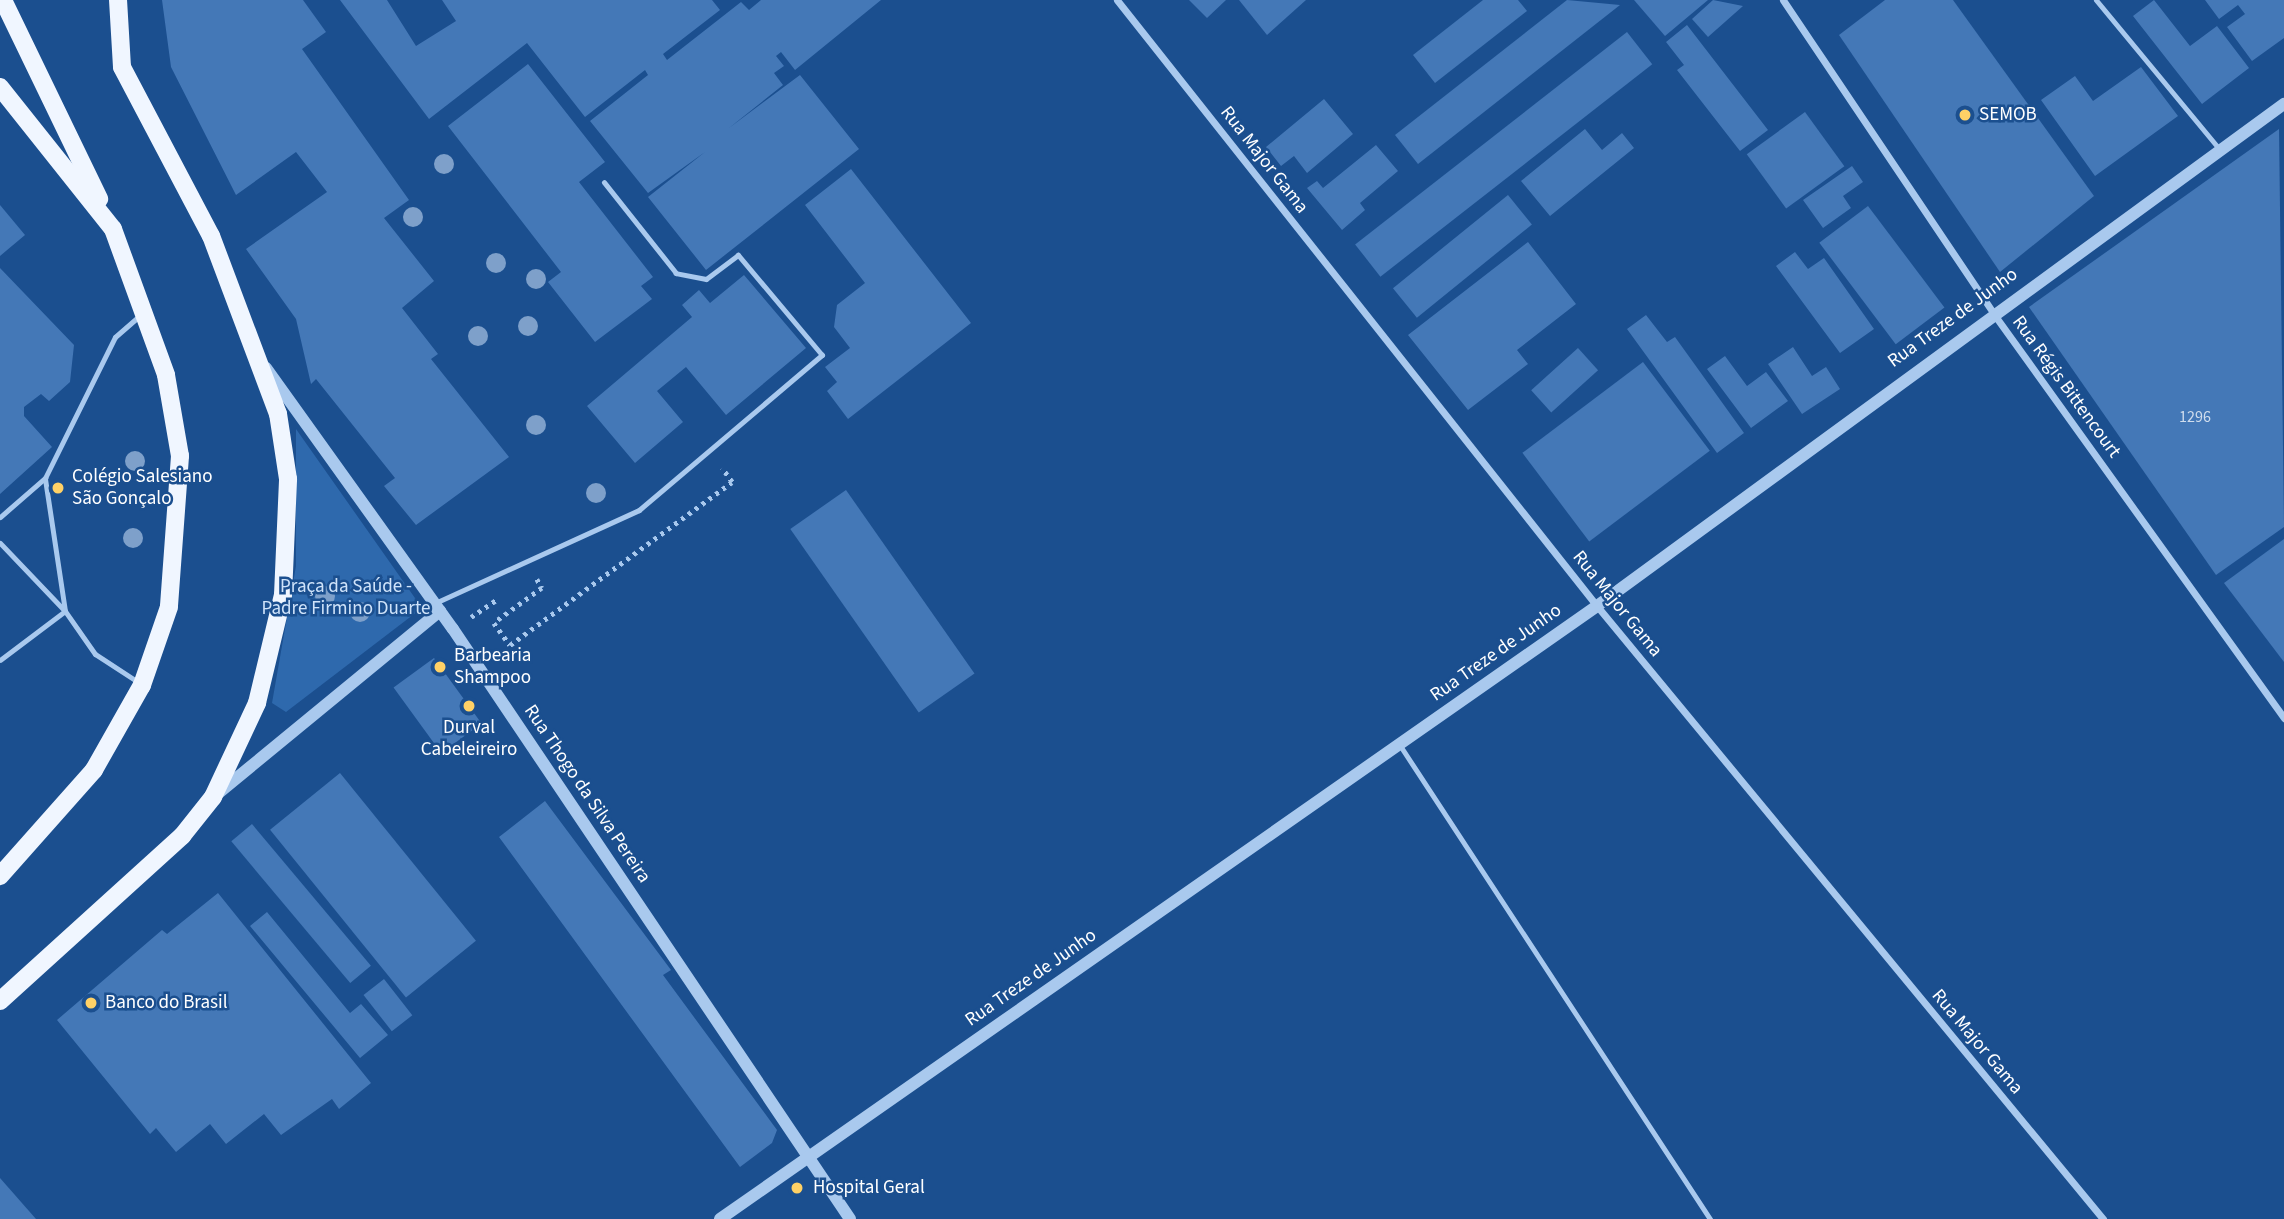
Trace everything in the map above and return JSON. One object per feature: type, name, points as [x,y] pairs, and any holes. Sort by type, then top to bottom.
[{"type":"main road","points":[[0,876],[94,770],[142,685],[169,607],[180,456],[146,309],[113,229],[3,0]]},
{"type":"main road","points":[[0,1001],[182,836],[213,797],[257,703],[283,595],[288,479],[261,361],[211,236],[121,67],[118,0]]},
{"type":"main road","points":[[0,88],[113,229]]},
{"type":"street","name":"Rua Major Gama","points":[[1117,0],[1597,606],[2103,1219]]},
{"type":"street","name":"Rua Régis Bittencourt","points":[[1783,0],[1993,313],[2284,718]]},
{"type":"street","name":"Rua Treze de Junho","points":[[720,1219],[1597,606],[1993,313],[2284,104]]},
{"type":"street","name":"Rua Thogo da Silva Pereira","points":[[261,361],[453,629],[850,1219]]},
{"type":"street","points":[[213,797],[437,607]]},
{"type":"lane","points":[[2096,0],[2220,150]]},
{"type":"lane","points":[[437,607],[639,510],[822,355],[738,256],[706,279],[676,273],[604,182]]},
{"type":"lane","points":[[0,517],[45,478],[115,337],[146,309]]},
{"type":"lane","points":[[45,478],[65,611]]},
{"type":"lane","points":[[0,543],[65,611],[95,654],[142,685]]},
{"type":"lane","points":[[0,660],[65,611]]},
{"type":"lane","points":[[1399,744],[1710,1219]]},
{"type":"path","points":[[523,583],[534,575],[542,588],[494,623],[510,645],[733,482],[708,450]]},
{"type":"path","points":[[453,629],[500,598]]},
{"type":"green space","name":"Praça da Saúde - Padre Firmino Duarte","points":[[296,429],[422,608],[286,712],[272,703],[296,566]]},
{"type":"building","points":[[162,0],[303,0],[326,32],[302,49],[409,200],[384,218],[434,281],[402,308],[438,354],[431,359],[509,457],[416,525],[384,486],[395,478],[316,379],[311,384],[296,319],[246,249],[327,192],[296,152],[236,195],[171,67]]},
{"type":"building","points":[[340,0],[387,0],[416,46],[456,21],[442,0],[712,0],[720,10],[663,54],[667,60],[741,2],[749,10],[761,0],[881,0],[795,70],[781,52],[776,56],[784,66],[774,73],[783,85],[729,128],[800,75],[859,149],[706,270],[648,197],[705,152],[648,193],[590,121],[648,75],[645,70],[585,117],[527,43],[429,119]]},
{"type":"building","points":[[1189,0],[1226,0],[1207,18]]},
{"type":"building","points":[[1239,0],[1306,0],[1267,35]]},
{"type":"building","points":[[1483,0],[1518,0],[1527,11],[1435,83],[1413,55]]},
{"type":"building","points":[[1567,0],[1620,5],[1418,164],[1395,135]]},
{"type":"building","points":[[1634,0],[1708,0],[1665,36]]},
{"type":"building","points":[[1713,0],[1743,6],[1708,37],[1692,19]]},
{"type":"building","name":"SEMOB","points":[[1885,0],[1953,0],[2094,196],[2000,272],[1839,35]]},
{"type":"building","points":[[2154,0],[2190,46],[2217,26],[2249,68],[2202,104],[2133,16]]},
{"type":"building","points":[[2205,0],[2284,0],[2284,38],[2252,61],[2227,27],[2245,14],[2238,5],[2219,19]]},
{"type":"building","points":[[1687,25],[1768,130],[1740,151],[1677,70],[1684,65],[1666,42]]},
{"type":"building","points":[[1627,32],[1652,64],[1380,277],[1355,244]]},
{"type":"building","points":[[528,64],[605,162],[579,182],[653,277],[641,286],[652,299],[595,342],[548,282],[561,272],[448,126]]},
{"type":"building","points":[[2141,67],[2178,116],[2095,176],[2041,100],[2075,76],[2093,101]]},
{"type":"building","points":[[1324,99],[1353,134],[1307,173],[1294,156],[1281,166],[1266,147]]},
{"type":"building","points":[[1805,112],[1844,166],[1786,209],[1747,154]]},
{"type":"building","points":[[1585,129],[1602,150],[1622,133],[1634,148],[1550,216],[1521,181]]},
{"type":"building","points":[[2279,129],[2284,527],[2216,575],[2029,307]]},
{"type":"building","points":[[1376,145],[1398,171],[1360,203],[1365,210],[1342,230],[1307,188],[1317,181],[1323,188]]},
{"type":"building","points":[[1852,166],[1863,182],[1843,196],[1851,208],[1823,228],[1803,200]]},
{"type":"building","points":[[851,169],[971,323],[848,419],[827,391],[837,382],[825,367],[850,348],[834,327],[837,305],[865,283],[805,205]]},
{"type":"building","points":[[1508,195],[1532,225],[1417,318],[1393,288]]},
{"type":"building","points":[[0,205],[25,235],[0,256]]},
{"type":"building","points":[[1868,206],[1944,307],[1896,344],[1819,243]]},
{"type":"building","points":[[1528,242],[1576,304],[1517,350],[1528,364],[1468,410],[1408,335]]},
{"type":"building","points":[[1795,252],[1808,269],[1824,258],[1874,329],[1840,353],[1776,266]]},
{"type":"building","points":[[0,268],[74,345],[70,382],[49,401],[41,394],[24,407],[24,416],[52,447],[0,494]]},
{"type":"building","points":[[744,275],[806,348],[726,415],[686,367],[657,391],[683,422],[635,463],[587,406],[692,317],[682,305],[699,290],[710,303]]},
{"type":"building","points":[[1646,315],[1667,342],[1675,337],[1744,433],[1717,453],[1627,329]]},
{"type":"building","points":[[1793,347],[1812,376],[1826,367],[1840,389],[1802,414],[1768,364]]},
{"type":"building","points":[[1578,348],[1598,370],[1551,412],[1531,390]]},
{"type":"building","points":[[1725,356],[1747,386],[1766,372],[1788,401],[1751,428],[1707,369]]},
{"type":"building","points":[[1643,362],[1710,451],[1589,542],[1522,453]]},
{"type":"building","points":[[846,490],[974,673],[919,712],[790,529]]},
{"type":"building","points":[[2284,539],[2284,662],[2224,583]]},
{"type":"building","points":[[434,658],[482,724],[441,753],[394,687]]},
{"type":"building","points":[[340,773],[476,941],[406,998],[270,830]]},
{"type":"building","points":[[545,801],[671,970],[663,975],[777,1130],[772,1143],[740,1167],[499,837]]},
{"type":"building","points":[[252,824],[371,966],[350,983],[231,841]]},
{"type":"building","points":[[218,893],[371,1083],[339,1109],[332,1099],[281,1135],[264,1114],[226,1144],[210,1124],[176,1152],[156,1128],[150,1134],[57,1020],[162,930],[167,934]]},
{"type":"building","points":[[267,912],[350,1013],[361,1004],[388,1035],[360,1058],[250,926]]},
{"type":"building","points":[[384,979],[412,1015],[392,1031],[364,995]]},
{"type":"building","points":[[0,1178],[36,1219],[0,1219]]},
{"type":"place","name":"SEMOB","points":[[1965,115]]},
{"type":"place","name":"Colégio Salesiano São Gonçalo","points":[[58,488]]},
{"type":"place","name":"Barbearia Shampoo","points":[[440,667]]},
{"type":"place","name":"Durval Cabeleireiro","points":[[469,706]]},
{"type":"place","name":"Banco do Brasil","points":[[91,1003]]},
{"type":"place","name":"Hospital Geral","points":[[797,1188]]}]
